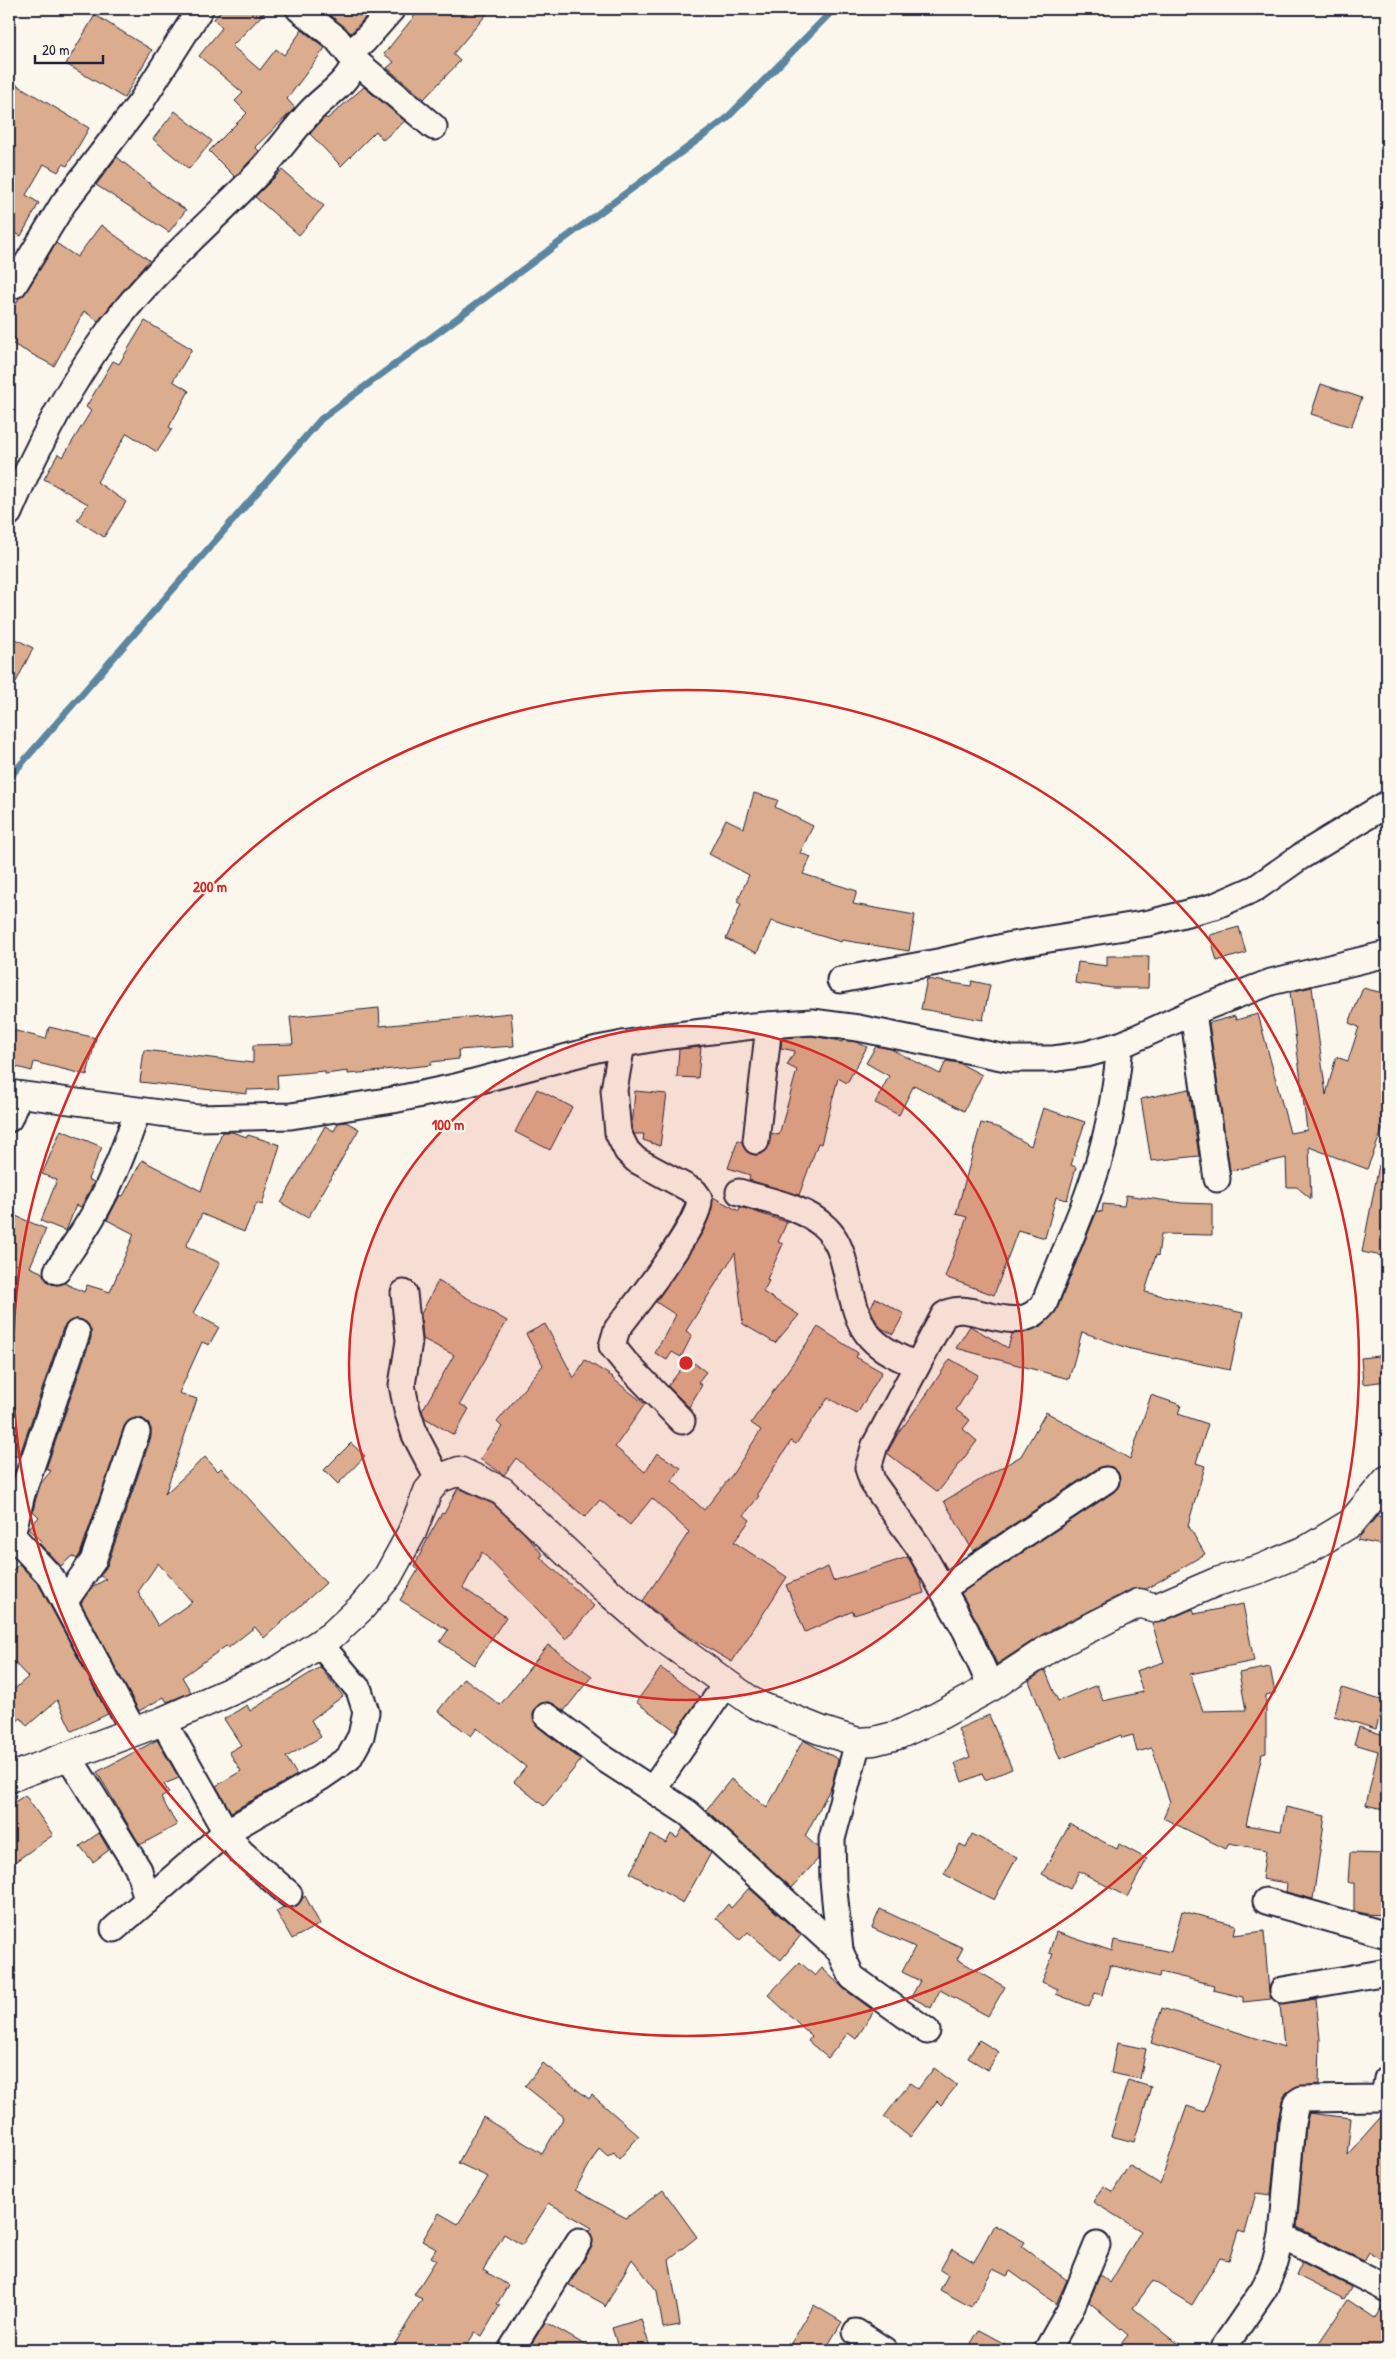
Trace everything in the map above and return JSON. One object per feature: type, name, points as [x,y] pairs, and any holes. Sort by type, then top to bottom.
[{"type":"street","points":[[14,285],[63,204],[141,102],[200,9]]},
{"type":"street","points":[[9,513],[32,457],[78,378],[112,328],[145,288],[278,152],[312,110],[335,90],[352,69],[351,56],[392,9]]},
{"type":"street","points":[[309,12],[336,38],[351,56],[434,127]]},
{"type":"street","points":[[840,980],[943,961],[1012,945],[1149,924],[1215,906],[1256,888],[1300,857],[1387,804]]},
{"type":"street","points":[[9,1119],[14,1094],[137,1112],[219,1119],[315,1113],[455,1086],[597,1048],[703,1032],[812,1022],[836,1024],[1011,1059],[1052,1059],[1086,1054],[1120,1044],[1271,982],[1387,954]]},
{"type":"street","points":[[1193,1013],[1217,1179]]},
{"type":"street","points":[[756,1141],[769,1025]]},
{"type":"street","points":[[622,1044],[614,1090],[618,1133],[622,1142],[636,1160],[695,1192],[699,1198],[688,1231],[617,1329],[612,1346],[682,1421]]},
{"type":"street","points":[[991,1687],[966,1631],[918,1546],[873,1484],[868,1468],[875,1445],[944,1315],[956,1309],[1015,1320],[1028,1319],[1037,1313],[1044,1304],[1088,1195],[1105,1139],[1116,1086],[1120,1044]]},
{"type":"street","points":[[57,1271],[95,1213],[128,1140],[137,1112]]},
{"type":"street","points":[[739,1192],[793,1209],[826,1228],[840,1248],[853,1306],[866,1334],[892,1354],[917,1365]]},
{"type":"street","points":[[404,1293],[408,1342],[402,1385],[415,1435],[438,1479]]},
{"type":"street","points":[[77,1333],[22,1494],[12,1535],[42,1565],[65,1601],[134,1732]]},
{"type":"street","points":[[65,1601],[93,1561],[137,1432]]},
{"type":"street","points":[[9,1778],[162,1722],[279,1670],[319,1643],[361,1608],[388,1576],[412,1532],[428,1491],[438,1479],[459,1471],[502,1491],[604,1588],[656,1633],[755,1704],[820,1730],[858,1742],[874,1741],[898,1734],[935,1718],[991,1687],[1050,1648],[1138,1603],[1156,1608],[1216,1582],[1260,1569],[1308,1549],[1351,1523],[1387,1480]]},
{"type":"street","points":[[942,1589],[1106,1480]]},
{"type":"street","points":[[114,1929],[226,1832],[320,1778],[350,1758],[361,1736],[366,1712],[359,1690],[319,1643]]},
{"type":"street","points":[[653,1789],[726,1684]]},
{"type":"street","points":[[547,1716],[600,1756],[688,1813],[759,1880],[840,1951]]},
{"type":"street","points":[[162,1722],[226,1832],[241,1852],[289,1894]]},
{"type":"street","points":[[858,1742],[832,1840],[833,1880],[840,1951],[852,1977],[927,2030]]},
{"type":"street","points":[[70,1757],[139,1870],[147,1901]]},
{"type":"street","points":[[1266,1901],[1387,1935]]},
{"type":"street","points":[[1282,1990],[1387,1972]]},
{"type":"street","points":[[1222,2350],[1264,2288],[1275,2263],[1282,2236],[1292,2123],[1296,2103],[1302,2099],[1380,2098],[1385,2090],[1387,2079]]},
{"type":"street","points":[[1282,2236],[1387,2288]]},
{"type":"street","points":[[511,2350],[579,2241]]},
{"type":"street","points":[[1047,2350],[1071,2308],[1097,2245]]},
{"type":"street","points":[[856,2332],[884,2350]]},
{"type":"building","points":[[223,9],[268,9],[232,46],[260,70],[276,49],[284,55],[302,30],[325,48],[287,99],[295,108],[255,147],[259,151],[235,177],[209,151],[247,113],[235,101],[243,93],[199,56],[222,28],[214,19]]},
{"type":"building","points":[[322,9],[373,9],[351,33]]},
{"type":"building","points":[[420,9],[491,9],[453,54],[460,61],[424,99],[387,68],[394,62],[384,54]]},
{"type":"building","points":[[95,15],[152,50],[124,98],[66,64]]},
{"type":"building","points":[[9,80],[89,128],[67,166],[63,164],[58,172],[44,164],[26,195],[39,203],[21,236],[9,230]]},
{"type":"building","points":[[364,87],[405,121],[383,140],[376,131],[341,166],[310,134],[325,117],[327,119]]},
{"type":"building","points":[[175,111],[212,141],[189,169],[153,139]]},
{"type":"building","points":[[117,157],[166,197],[186,210],[169,232],[96,185]]},
{"type":"building","points":[[282,170],[324,206],[299,235],[255,197]]},
{"type":"building","points":[[101,225],[149,260],[98,321],[84,311],[54,366],[9,342],[9,317],[19,298],[26,292],[56,243],[77,257]]},
{"type":"building","points":[[145,321],[192,349],[173,381],[189,391],[169,427],[172,429],[157,452],[127,433],[97,482],[126,502],[104,537],[77,520],[88,504],[44,479],[58,454],[63,457],[91,411],[86,407],[113,361],[119,364]]},
{"type":"building","points":[[1321,384],[1362,398],[1351,427],[1311,414]]},
{"type":"building","points":[[16,639],[33,648],[9,696],[9,652]]},
{"type":"building","points":[[754,793],[778,800],[775,807],[813,826],[800,853],[811,857],[803,874],[857,891],[853,904],[915,915],[909,951],[842,940],[841,942],[771,921],[757,953],[726,939],[741,904],[737,902],[749,875],[709,854],[726,819],[744,828]]},
{"type":"building","points":[[1239,927],[1246,953],[1217,961],[1210,935]]},
{"type":"building","points":[[1107,956],[1149,956],[1148,988],[1113,988],[1075,983],[1078,962],[1107,966]]},
{"type":"building","points":[[927,979],[971,986],[972,981],[990,985],[983,1020],[921,1009]]},
{"type":"building","points":[[1312,987],[1326,1095],[1336,1057],[1348,1061],[1359,1027],[1349,1023],[1363,988],[1387,994],[1387,1118],[1367,1169],[1309,1147],[1311,1199],[1297,1187],[1287,1187],[1286,1158],[1230,1171],[1209,1023],[1235,1016],[1236,1020],[1258,1014],[1290,1133],[1307,1130],[1290,992]]},
{"type":"building","points":[[379,1008],[380,1026],[511,1013],[514,1046],[458,1050],[459,1059],[431,1062],[431,1065],[383,1071],[348,1074],[348,1071],[325,1074],[325,1071],[277,1075],[278,1089],[247,1090],[247,1094],[140,1082],[144,1050],[253,1063],[253,1045],[293,1044],[290,1017]]},
{"type":"building","points":[[49,1027],[96,1038],[87,1075],[34,1062],[32,1071],[9,1065],[9,1029],[46,1039]]},
{"type":"building","points":[[812,1036],[842,1042],[843,1040],[856,1042],[867,1047],[847,1083],[838,1078],[821,1144],[818,1143],[799,1195],[749,1180],[750,1175],[728,1168],[738,1140],[742,1142],[747,1152],[755,1155],[767,1150],[771,1133],[779,1135],[797,1070],[787,1065],[795,1051],[781,1048],[782,1038]]},
{"type":"building","points":[[876,1046],[891,1049],[940,1074],[946,1061],[959,1063],[982,1075],[964,1111],[914,1085],[899,1115],[875,1103],[889,1076],[866,1063]]},
{"type":"building","points":[[701,1047],[698,1078],[677,1077],[679,1049]]},
{"type":"building","points":[[537,1089],[572,1107],[550,1150],[515,1132]]},
{"type":"building","points":[[1189,1089],[1199,1156],[1151,1161],[1141,1099]]},
{"type":"building","points":[[635,1091],[667,1094],[660,1146],[643,1140],[644,1134],[634,1134],[632,1129]]},
{"type":"building","points":[[1043,1108],[1085,1122],[1071,1165],[1076,1167],[1067,1200],[1056,1197],[1045,1238],[1018,1230],[994,1295],[945,1277],[967,1217],[956,1214],[981,1123],[1000,1128],[1031,1146]]},
{"type":"building","points":[[346,1122],[359,1129],[308,1218],[281,1203],[325,1126],[334,1131],[338,1123]]},
{"type":"building","points":[[61,1130],[102,1147],[88,1179],[94,1182],[81,1207],[76,1205],[66,1231],[41,1221],[57,1180],[42,1174]]},
{"type":"building","points":[[222,1132],[232,1132],[247,1137],[248,1135],[280,1145],[262,1205],[257,1203],[244,1232],[202,1214],[186,1246],[220,1263],[193,1313],[219,1327],[209,1345],[202,1342],[179,1393],[197,1399],[165,1494],[205,1457],[218,1471],[221,1468],[326,1583],[264,1638],[255,1627],[228,1648],[226,1646],[182,1677],[191,1692],[167,1702],[164,1697],[139,1711],[81,1603],[91,1588],[106,1579],[100,1576],[107,1566],[151,1437],[151,1429],[147,1422],[141,1418],[128,1421],[124,1427],[80,1554],[77,1559],[72,1556],[61,1566],[39,1543],[41,1541],[28,1529],[39,1517],[33,1511],[36,1498],[41,1483],[51,1471],[46,1469],[91,1338],[91,1331],[88,1324],[82,1320],[75,1319],[67,1323],[63,1328],[19,1457],[9,1453],[9,1213],[46,1229],[30,1267],[41,1272],[49,1283],[57,1285],[64,1283],[84,1292],[87,1285],[110,1292],[134,1234],[107,1220],[120,1195],[123,1196],[142,1160],[201,1191]],"holes":[[[158,1563],[192,1602],[158,1626],[138,1592]]]},
{"type":"building","points":[[1379,1165],[1387,1166],[1387,1257],[1362,1252]]},
{"type":"building","points":[[1126,1195],[1182,1203],[1212,1204],[1212,1235],[1161,1234],[1158,1256],[1156,1255],[1145,1292],[1243,1313],[1230,1370],[1131,1349],[1082,1332],[1069,1379],[956,1348],[970,1326],[1008,1348],[1012,1334],[1024,1333],[1042,1325],[1057,1309],[1097,1211],[1102,1212],[1103,1204],[1124,1206]]},
{"type":"building","points":[[713,1197],[739,1211],[740,1207],[787,1222],[778,1242],[783,1244],[763,1292],[799,1315],[775,1343],[743,1324],[735,1253],[686,1331],[692,1335],[681,1357],[672,1352],[667,1360],[655,1353],[676,1315],[656,1302],[703,1232],[710,1215]]},
{"type":"building","points":[[438,1281],[507,1321],[460,1404],[469,1409],[454,1435],[425,1418],[422,1411],[454,1355],[423,1339],[421,1314]]},
{"type":"building","points":[[876,1298],[904,1314],[893,1334],[881,1328],[876,1321],[870,1308]]},
{"type":"building","points":[[545,1324],[574,1378],[585,1360],[613,1377],[645,1404],[615,1447],[645,1472],[657,1453],[681,1468],[672,1481],[704,1510],[732,1475],[761,1430],[751,1423],[818,1327],[858,1353],[856,1357],[882,1372],[857,1414],[828,1398],[796,1444],[791,1441],[757,1494],[759,1496],[744,1515],[750,1520],[734,1542],[787,1577],[732,1662],[678,1630],[643,1601],[689,1532],[652,1498],[630,1525],[600,1500],[585,1517],[516,1458],[504,1475],[480,1459],[502,1427],[497,1422],[543,1365],[526,1334]]},
{"type":"building","points":[[1387,1355],[1387,1381],[1363,1384],[1361,1358]]},
{"type":"building","points":[[689,1359],[706,1372],[698,1382],[702,1385],[689,1407],[668,1386]]},
{"type":"building","points":[[950,1359],[978,1375],[956,1410],[970,1420],[963,1429],[977,1441],[938,1492],[887,1453],[897,1435]]},
{"type":"building","points":[[1151,1395],[1181,1405],[1178,1414],[1208,1424],[1196,1463],[1205,1466],[1188,1525],[1205,1554],[1146,1589],[1132,1589],[1043,1634],[997,1664],[979,1625],[961,1593],[1114,1492],[1119,1486],[1118,1472],[1112,1467],[1098,1468],[973,1551],[944,1501],[1021,1456],[1046,1412],[1130,1459]]},
{"type":"building","points":[[351,1443],[365,1456],[338,1484],[324,1470]]},
{"type":"building","points":[[458,1488],[493,1504],[525,1534],[543,1555],[540,1557],[594,1606],[566,1639],[482,1552],[463,1588],[506,1617],[474,1665],[440,1642],[448,1630],[400,1600],[418,1570],[414,1567],[429,1536]]},
{"type":"building","points":[[1377,1516],[1387,1518],[1387,1546],[1357,1540]]},
{"type":"building","points":[[908,1557],[919,1577],[924,1593],[854,1615],[853,1611],[805,1632],[786,1585],[828,1567],[833,1581]]},
{"type":"building","points":[[19,1564],[39,1585],[108,1714],[72,1731],[57,1700],[27,1726],[21,1718],[9,1727],[9,1694],[28,1677],[9,1657],[9,1574]]},
{"type":"building","points":[[1243,1604],[1254,1661],[1190,1674],[1203,1711],[1246,1710],[1239,1673],[1270,1667],[1275,1693],[1266,1695],[1266,1753],[1262,1754],[1246,1825],[1281,1831],[1286,1807],[1325,1816],[1313,1899],[1286,1892],[1287,1883],[1262,1879],[1266,1850],[1229,1843],[1226,1849],[1163,1818],[1170,1802],[1152,1748],[1137,1752],[1133,1735],[1122,1738],[1121,1735],[1060,1759],[1029,1681],[1045,1670],[1058,1701],[1097,1685],[1103,1701],[1143,1692],[1136,1671],[1164,1662],[1152,1623],[1162,1622],[1193,1609],[1195,1614]]},
{"type":"building","points":[[548,1645],[592,1676],[564,1711],[548,1702],[541,1703],[536,1707],[533,1714],[534,1721],[538,1727],[581,1760],[544,1806],[514,1782],[526,1767],[477,1728],[471,1736],[438,1711],[464,1678],[500,1705]]},
{"type":"building","points":[[320,1667],[343,1696],[311,1720],[321,1737],[286,1757],[297,1775],[231,1812],[216,1786],[241,1771],[229,1752],[241,1745],[224,1719],[247,1705],[250,1711]]},
{"type":"building","points":[[661,1668],[700,1697],[676,1731],[636,1702]]},
{"type":"building","points":[[1342,1688],[1384,1701],[1376,1729],[1334,1716]]},
{"type":"building","points":[[989,1715],[1012,1769],[985,1780],[982,1774],[962,1782],[955,1763],[970,1757],[958,1729]]},
{"type":"building","points":[[1359,1727],[1387,1736],[1387,1810],[1366,1805],[1378,1751],[1354,1744]]},
{"type":"building","points":[[157,1740],[179,1778],[164,1784],[169,1793],[161,1798],[177,1825],[140,1845],[97,1772]]},
{"type":"building","points":[[803,1740],[838,1759],[832,1785],[805,1836],[818,1848],[818,1859],[792,1888],[706,1810],[731,1779],[767,1808]]},
{"type":"building","points":[[25,1795],[53,1835],[9,1866],[9,1806]]},
{"type":"building","points":[[1070,1824],[1117,1849],[1119,1844],[1147,1859],[1127,1897],[1079,1871],[1070,1889],[1042,1874]]},
{"type":"building","points":[[683,1828],[711,1853],[683,1903],[630,1873],[651,1835],[666,1843],[671,1834],[677,1838]]},
{"type":"building","points":[[99,1833],[109,1850],[93,1862],[80,1846]]},
{"type":"building","points":[[972,1834],[1017,1857],[994,1900],[944,1874],[960,1844],[966,1847]]},
{"type":"building","points":[[1350,1853],[1387,1854],[1387,1886],[1384,1886],[1383,1915],[1354,1911],[1354,1883],[1348,1883]]},
{"type":"building","points":[[749,1888],[801,1935],[781,1960],[748,1932],[740,1940],[716,1918],[728,1904],[731,1908]]},
{"type":"building","points":[[305,1896],[320,1924],[292,1939],[276,1911],[284,1907],[294,1907]]},
{"type":"building","points":[[880,1909],[963,1948],[957,1959],[1005,1987],[988,2016],[940,1990],[931,2008],[911,1997],[920,1981],[902,1972],[915,1947],[872,1928]]},
{"type":"building","points":[[1182,1911],[1236,1925],[1234,1935],[1264,1931],[1271,1999],[1243,2002],[1243,1997],[1213,1990],[1214,1985],[1160,1972],[1159,1977],[1110,1965],[1102,1995],[1095,1993],[1089,2007],[1056,1994],[1058,1989],[1042,1982],[1053,1954],[1049,1953],[1056,1932],[1112,1951],[1114,1940],[1171,1952]]},
{"type":"building","points":[[800,1962],[815,1976],[822,1968],[844,1989],[874,2011],[856,2039],[848,2033],[828,2058],[808,2041],[812,2036],[768,1995]]},
{"type":"building","points":[[1316,1999],[1320,2039],[1319,2084],[1295,2087],[1282,2100],[1271,2195],[1256,2193],[1245,2233],[1238,2231],[1229,2260],[1220,2258],[1192,2305],[1153,2281],[1133,2308],[1186,2350],[1116,2350],[1128,2335],[1089,2302],[1100,2275],[1110,2283],[1141,2231],[1093,2202],[1103,2186],[1113,2192],[1129,2165],[1160,2184],[1187,2106],[1204,2112],[1221,2065],[1151,2043],[1162,2008],[1284,2047],[1280,2004]]},
{"type":"building","points":[[979,2040],[999,2052],[988,2070],[968,2058]]},
{"type":"building","points":[[1117,2043],[1146,2049],[1140,2079],[1111,2073]]},
{"type":"building","points":[[543,2063],[589,2099],[592,2095],[639,2136],[619,2159],[614,2152],[608,2156],[599,2148],[575,2190],[626,2218],[663,2190],[697,2237],[669,2259],[680,2325],[663,2328],[657,2291],[632,2259],[605,2307],[604,2304],[569,2285],[591,2248],[593,2241],[590,2232],[592,2228],[549,2203],[522,2245],[504,2234],[483,2270],[508,2285],[497,2304],[500,2305],[482,2336],[475,2332],[464,2350],[391,2350],[422,2299],[414,2295],[436,2260],[431,2257],[436,2249],[422,2241],[439,2213],[458,2224],[488,2177],[458,2163],[483,2117],[542,2154],[564,2117],[525,2086]]},
{"type":"building","points":[[934,2068],[957,2085],[941,2105],[937,2101],[910,2137],[884,2117],[910,2083],[918,2089]]},
{"type":"building","points":[[1128,2080],[1151,2087],[1134,2142],[1111,2136]]},
{"type":"building","points":[[1387,2110],[1387,2262],[1369,2252],[1364,2261],[1297,2227],[1306,2125],[1309,2113],[1351,2118],[1347,2155]]},
{"type":"building","points":[[994,2225],[1025,2242],[1022,2247],[1067,2280],[1056,2304],[1010,2271],[1007,2276],[993,2269],[971,2307],[940,2290],[948,2275],[940,2270],[952,2249],[974,2262]]},
{"type":"building","points":[[1302,2262],[1351,2287],[1344,2299],[1296,2275]]},
{"type":"building","points":[[1348,2300],[1375,2318],[1384,2303],[1387,2303],[1387,2350],[1314,2350]]},
{"type":"building","points":[[814,2305],[842,2322],[825,2350],[787,2350]]},
{"type":"building","points":[[641,2319],[651,2350],[619,2350],[612,2328]]},
{"type":"building","points":[[545,2322],[594,2350],[532,2350],[529,2348]]},
{"type":"building","points":[[979,2330],[1016,2350],[967,2350]]},
{"type":"waterway","points":[[9,778],[321,419],[726,119],[834,9]]}]
